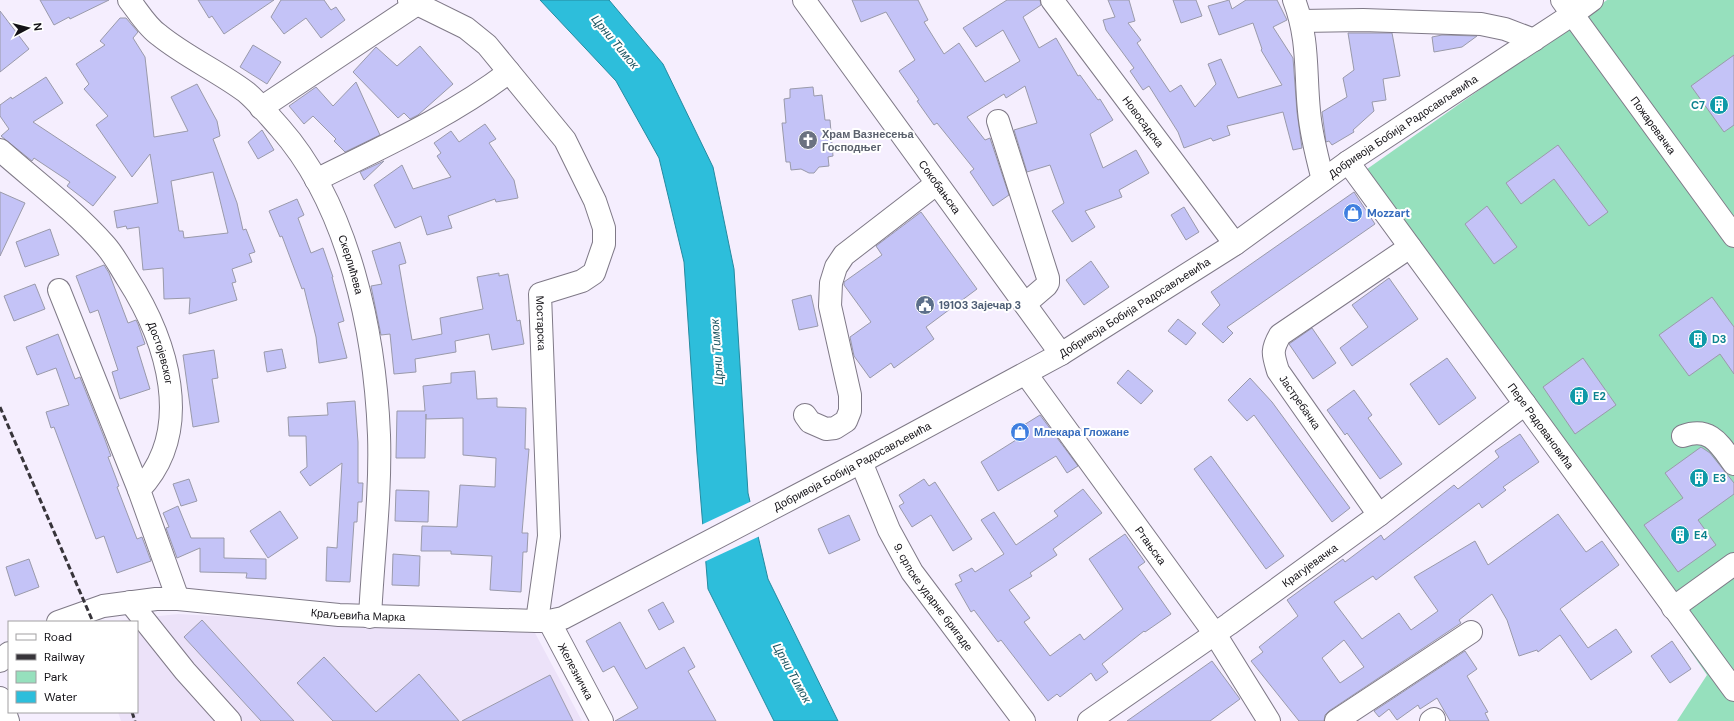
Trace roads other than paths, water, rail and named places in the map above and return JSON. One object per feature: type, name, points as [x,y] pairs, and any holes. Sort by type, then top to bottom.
[{"type":"street","name":"Скерлићева","points":[[129,0],[158,35],[246,92],[282,130],[312,172],[349,254],[357,282],[374,373],[379,435],[378,494],[370,617]]},
{"type":"street","name":"Сокобањска","points":[[804,0],[936,184],[1061,354]]},
{"type":"street","name":"Новосадска","points":[[1052,0],[1235,244]]},
{"type":"street","points":[[1294,0],[1301,21],[1306,45],[1311,126],[1314,148],[1323,180]]},
{"type":"street","name":"Добривоја Бобија Радосављевића","points":[[651,573],[830,479],[1061,354],[1235,244],[1348,162],[1534,40],[1568,7],[1592,0]]},
{"type":"street","points":[[261,108],[413,2]]},
{"type":"street","name":"Мостарска","points":[[413,2],[466,28],[487,45],[565,140],[595,201],[604,228],[604,244],[594,273],[582,281],[540,294],[549,536],[543,621]]},
{"type":"street","name":"Пожаревачка","points":[[1568,7],[1734,236]]},
{"type":"street","points":[[1301,21],[1363,20],[1481,24],[1505,29],[1534,40]]},
{"type":"street","points":[[316,180],[412,132],[486,89],[509,72]]},
{"type":"street","points":[[998,121],[1048,278],[1048,283],[1046,286],[1025,304]]},
{"type":"street","name":"Достојевског","points":[[0,150],[90,229],[107,247],[135,289],[147,313],[166,366],[171,394],[172,411],[164,451],[156,469],[139,490]]},
{"type":"street","name":"Пере Радовановића","points":[[1348,162],[1734,690]]},
{"type":"street","points":[[805,415],[810,422],[826,430],[835,428],[846,421],[850,411],[850,395],[830,306],[831,283],[836,267],[844,255],[936,184]]},
{"type":"street","name":"Јастребачка","points":[[1379,515],[1278,372],[1273,356],[1273,346],[1280,335],[1410,247]]},
{"type":"street","points":[[59,290],[139,490],[178,599]]},
{"type":"street","name":"Ртањска","points":[[1026,374],[1215,634],[1269,721]]},
{"type":"street","name":"Крагујевачка","points":[[1089,721],[1215,634],[1379,515],[1525,404]]},
{"type":"street","points":[[1684,436],[1697,433],[1712,437],[1719,443],[1734,464]]},
{"type":"street","name":"9. српске ударне бригаде","points":[[861,462],[889,530],[912,572],[1024,721]]},
{"type":"street","points":[[1673,608],[1734,564]]},
{"type":"street","name":"Краљевића Марка","points":[[61,621],[103,606],[130,602],[178,599],[302,612],[370,617],[543,621],[577,611],[651,573]]},
{"type":"street","points":[[130,602],[185,671],[230,721]]},
{"type":"street","name":"Железничка","points":[[543,621],[602,721]]},
{"type":"street","points":[[1336,721],[1471,632]]},
{"type":"street","points":[[0,660],[8,654]]},
{"type":"street","points":[[0,698],[8,721]]},
{"type":"water","name":"Црни Тимок","points":[[540,0],[609,0],[663,64],[713,167],[734,269],[748,493],[768,579],[838,721],[774,721],[708,589],[684,262],[659,158],[616,81]]},
{"type":"railway","points":[[0,407],[93,621]]},
{"type":"railway","points":[[132,713],[135,721]]},
{"type":"place","name":"C7","points":[[1719,105]]},
{"type":"place","name":"Храм Вазнесења Господњег","points":[[808,140]]},
{"type":"place","name":"Mozzart","points":[[1353,213]]},
{"type":"place","name":"19103 Зајечар 3","points":[[925,305]]},
{"type":"place","name":"D3","points":[[1698,339]]},
{"type":"place","name":"E2","points":[[1579,396]]},
{"type":"place","name":"Млекара Гложане","points":[[1020,432]]},
{"type":"place","name":"E3","points":[[1699,478]]},
{"type":"place","name":"E4","points":[[1680,535]]}]
